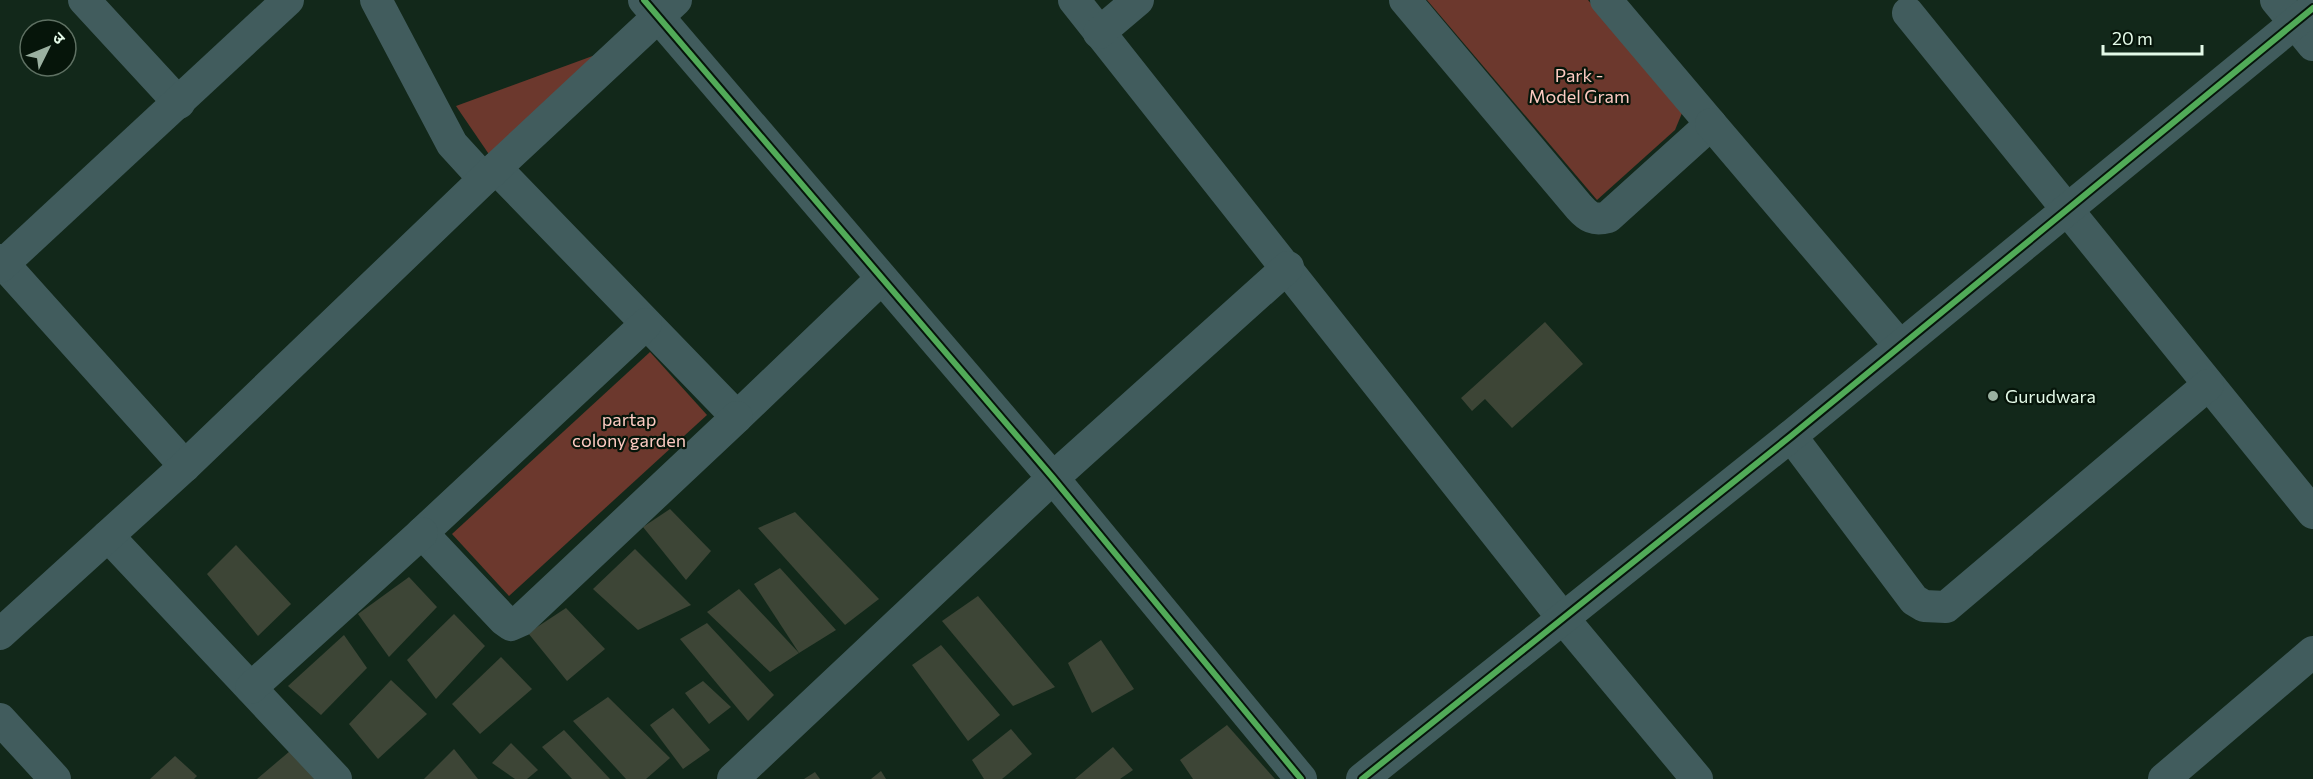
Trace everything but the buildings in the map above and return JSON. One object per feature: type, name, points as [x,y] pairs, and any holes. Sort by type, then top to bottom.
[{"type":"street","points":[[84,0],[179,103]]},
{"type":"street","points":[[185,466],[1,264],[179,103],[288,0]]},
{"type":"street","points":[[376,0],[452,144],[490,173],[646,324],[737,417]]},
{"type":"street","points":[[1074,0],[1288,267],[1562,616],[1697,779]]},
{"type":"street","points":[[1100,33],[1138,0]]},
{"type":"street","points":[[1405,0],[1587,216],[1597,220],[1608,217],[1711,124]]},
{"type":"street","points":[[1606,0],[1900,346]]},
{"type":"street","points":[[0,634],[185,466],[490,173],[658,6],[881,279],[1053,478],[1301,779]]},
{"type":"street","points":[[1908,13],[2313,513]]},
{"type":"street","points":[[1362,779],[1562,616],[1791,436],[2299,19]]},
{"type":"street","points":[[733,779],[1053,478],[1288,267]]},
{"type":"street","points":[[422,533],[511,625],[520,621],[881,279]]},
{"type":"street","points":[[251,688],[422,533],[646,324]]},
{"type":"street","points":[[1791,436],[1914,600],[1924,606],[1946,607],[2208,385]]},
{"type":"street","points":[[108,536],[336,779]]},
{"type":"street","points":[[2164,779],[2313,652]]},
{"type":"street","points":[[0,719],[55,779]]},
{"type":"green space","name":"Park - Model Gram","points":[[1427,0],[1588,0],[1682,113],[1675,130],[1597,200]]},
{"type":"green space","points":[[639,39],[499,169],[456,106]]},
{"type":"green space","name":"partap colony garden","points":[[650,352],[707,415],[509,596],[452,534]]},
{"type":"cycle path","points":[[644,0],[1053,478],[1301,779]]},
{"type":"cycle path","points":[[1362,779],[1791,436],[2313,8]]},
{"type":"place","name":"Gurudwara","points":[[1993,396]]}]
